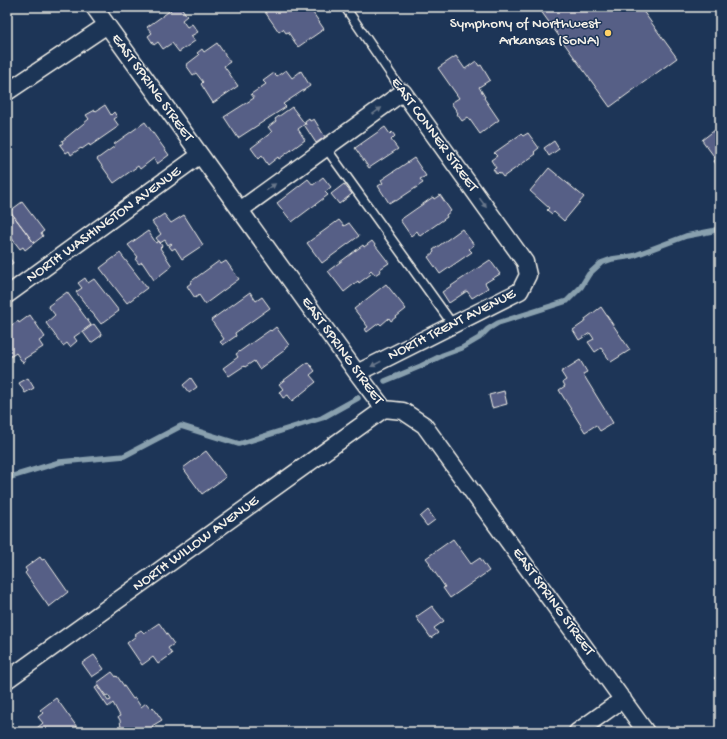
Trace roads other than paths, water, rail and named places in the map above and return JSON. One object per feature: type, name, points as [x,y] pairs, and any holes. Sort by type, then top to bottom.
[{"type":"street","name":"EAST SPRING STREET","points":[[94,7],[384,409],[403,411],[424,425],[646,732]]},
{"type":"street","points":[[7,92],[107,25]]},
{"type":"street","points":[[240,210],[403,92]]},
{"type":"street","name":"EAST CONNER STREET","points":[[403,92],[525,262]]},
{"type":"street","name":"NORTH WASHINGTON AVENUE","points":[[7,295],[200,155]]},
{"type":"street","name":"NORTH TRENT AVENUE","points":[[357,373],[520,291],[528,275],[525,262]]},
{"type":"street","name":"NORTH WILLOW AVENUE","points":[[7,680],[384,409]]},
{"type":"street","points":[[577,732],[623,699]]},
{"type":"lane","name":"EAST CONNER STREET","points":[[344,7],[403,92]]},
{"type":"lane","points":[[326,148],[453,325]]},
{"type":"waterway","points":[[385,381],[462,348],[479,338],[488,329],[498,323],[567,301],[581,287],[589,274],[601,263],[612,259],[633,256],[686,236],[720,228]]},
{"type":"waterway","points":[[7,478],[60,462],[124,456],[181,426],[239,444],[322,418],[358,398]]},
{"type":"place","name":"Symphony of Northwest Arkansas (SoNA)","points":[[608,33]]}]
